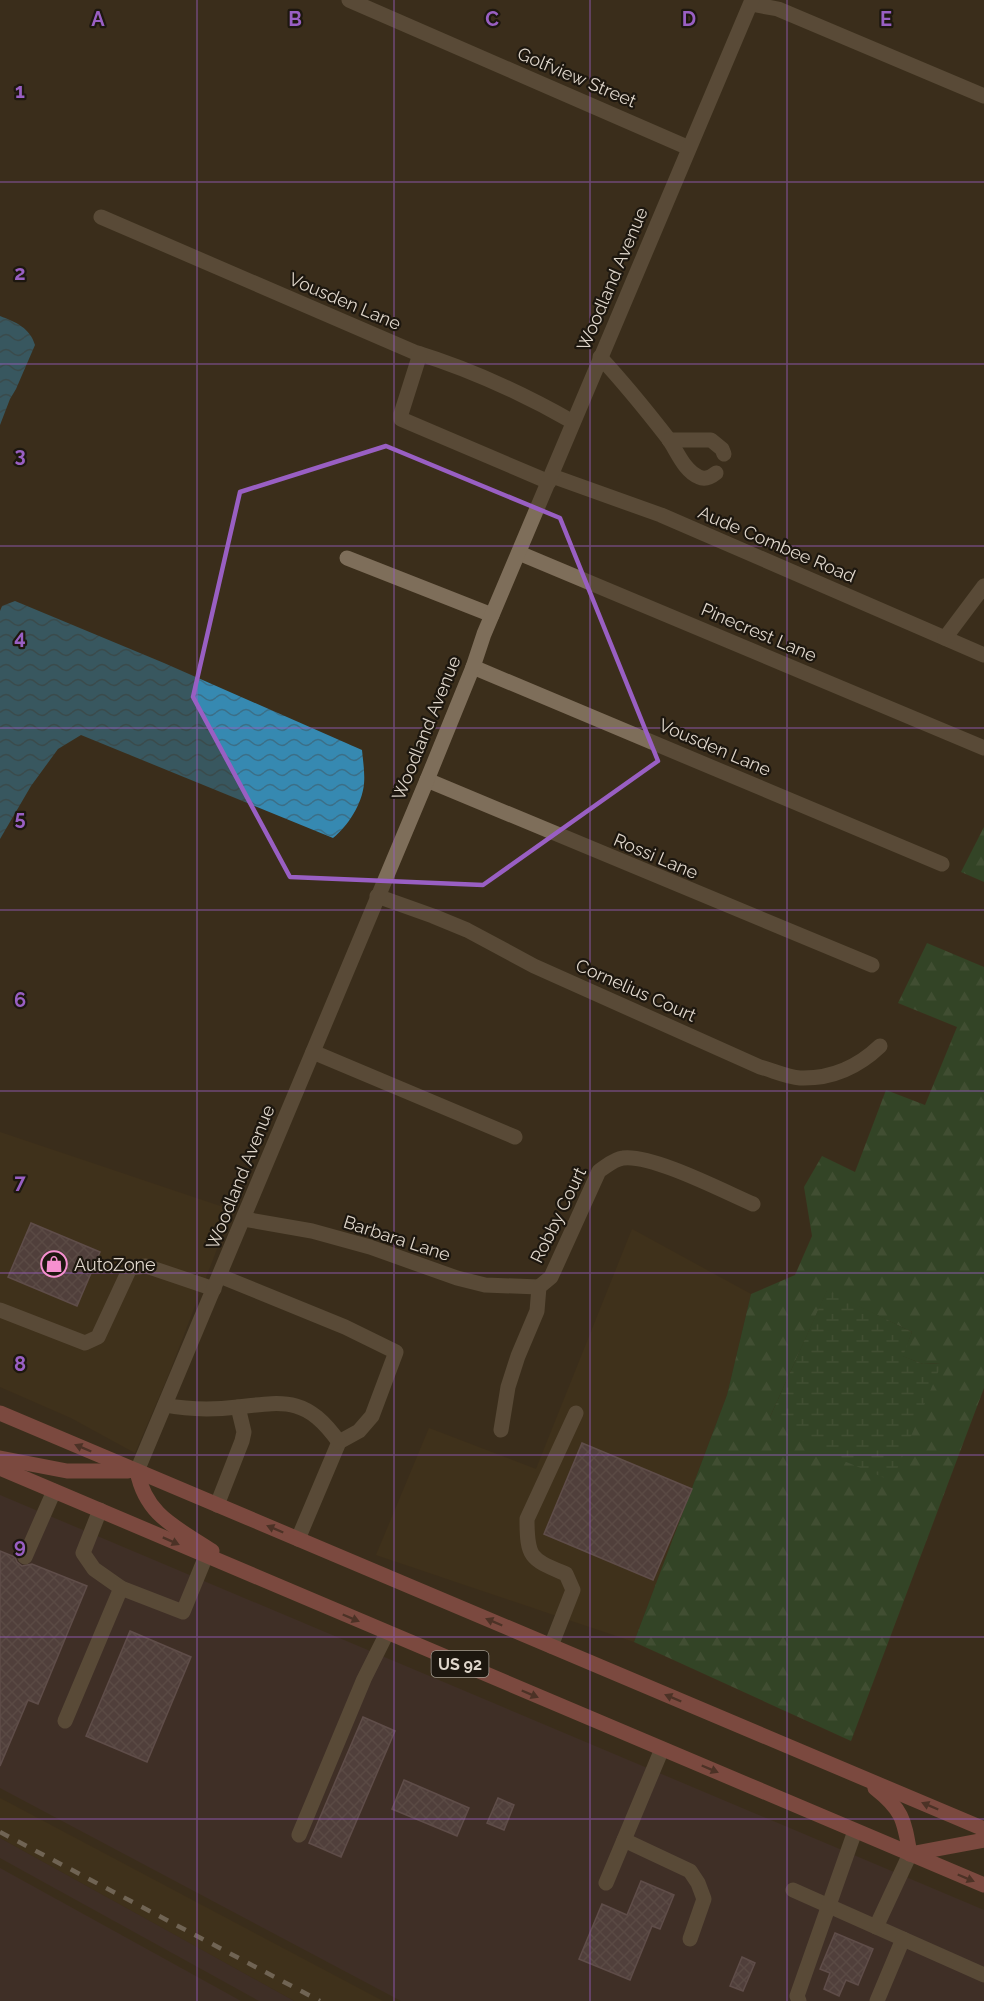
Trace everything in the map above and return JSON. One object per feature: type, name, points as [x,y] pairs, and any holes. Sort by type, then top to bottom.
[{"type":"main road","points":[[0,1413],[984,1829]]},
{"type":"main road","points":[[0,1458],[67,1471],[137,1471]]},
{"type":"main road","name":"US 92","points":[[0,1468],[984,1886]]},
{"type":"main road","points":[[137,1471],[144,1495],[152,1508],[163,1518],[246,1573]]},
{"type":"main road","points":[[860,1777],[898,1809],[905,1828],[910,1854],[984,1840]]},
{"type":"street","name":"Golfview Street","points":[[349,0],[689,148]]},
{"type":"street","name":"Woodland Avenue","points":[[137,1471],[473,667],[492,615],[751,2]]},
{"type":"street","points":[[751,2],[778,9],[984,96]]},
{"type":"street","name":"Vousden Lane","points":[[101,217],[420,354],[457,365],[573,422]]},
{"type":"street","name":"Aude Combee Road","points":[[420,354],[401,419],[550,479],[661,515],[984,655]]},
{"type":"street","points":[[600,357],[624,383],[669,440],[677,455],[694,474],[701,478],[711,477],[716,473]]},
{"type":"street","points":[[669,440],[711,440],[722,449],[724,454]]},
{"type":"street","name":"Pinecrest Lane","points":[[519,553],[984,748]]},
{"type":"street","points":[[347,558],[492,615]]},
{"type":"street","points":[[945,638],[984,586]]},
{"type":"street","name":"Vousden Lane","points":[[473,667],[942,864]]},
{"type":"street","name":"Rossi Lane","points":[[426,780],[872,965]]},
{"type":"street","name":"Cornelius Court","points":[[377,896],[467,930],[534,966],[760,1067],[799,1078],[837,1074],[867,1059],[880,1046]]},
{"type":"street","points":[[313,1052],[515,1137]]},
{"type":"street","name":"Robby Court","points":[[501,1430],[508,1387],[537,1311],[538,1287],[551,1277],[599,1171],[614,1161],[625,1158],[648,1161],[753,1204]]},
{"type":"street","name":"Barbara Lane","points":[[244,1219],[312,1231],[370,1247],[457,1278],[485,1285],[538,1287]]},
{"type":"street","points":[[0,1310],[85,1343],[98,1337],[130,1268],[146,1266],[217,1282],[337,1324],[396,1352],[372,1416],[359,1431],[339,1442],[298,1539]]},
{"type":"street","points":[[165,1405],[206,1409],[280,1402],[298,1406],[327,1426],[339,1442]]},
{"type":"street","points":[[217,1505],[244,1432],[238,1407]]},
{"type":"street","points":[[550,1646],[573,1590],[566,1574],[537,1561],[530,1552],[527,1519],[576,1413]]},
{"type":"street","points":[[26,1557],[54,1491]]},
{"type":"street","points":[[100,1510],[83,1553],[94,1569],[121,1588],[183,1612],[206,1556]]},
{"type":"street","points":[[65,1721],[121,1588]]},
{"type":"street","points":[[299,1835],[364,1679],[387,1633]]},
{"type":"street","points":[[606,1883],[662,1749]]},
{"type":"street","points":[[799,2001],[797,1996],[855,1831]]},
{"type":"street","points":[[624,1840],[690,1871],[704,1899],[690,1939]]},
{"type":"street","points":[[876,1927],[910,1854]]},
{"type":"street","points":[[793,1890],[984,1975]]},
{"type":"street","points":[[877,2001],[903,1939]]},
{"type":"highlighted area","points":[[386,446],[560,518],[658,761],[483,885],[290,877],[193,697],[240,492]]},
{"type":"shaded area","points":[[0,1132],[232,1210],[168,1376],[135,1453],[71,1418],[0,1387]]},
{"type":"shaded area","points":[[632,1229],[751,1294],[727,1395],[634,1642],[376,1555],[429,1428],[536,1469]]},
{"type":"shaded area","points":[[0,1495],[984,1910],[984,2001],[401,2001],[0,1788]]},
{"type":"shaded area","points":[[0,1798],[383,2001],[294,2001],[0,1838]]},
{"type":"shaded area","points":[[0,1838],[294,2001],[259,2001],[0,1858]]},
{"type":"shaded area","points":[[0,1868],[241,2001],[0,2001]]},
{"type":"green space","points":[[984,827],[984,882],[961,872]]},
{"type":"green space","points":[[927,943],[984,967],[984,1388],[851,1741],[634,1642],[727,1395],[751,1294],[795,1275],[812,1236],[804,1187],[822,1156],[855,1172],[886,1090],[925,1105],[957,1027],[898,1003]],"holes":[[[827,1291],[912,1332],[902,1356],[923,1364],[941,1363],[770,1417]]]},
{"type":"green space","points":[[827,1290],[912,1332],[903,1356],[923,1364],[942,1363],[892,1481],[815,1449],[770,1417]]},
{"type":"water","points":[[0,316],[17,323],[26,330],[35,345],[0,425]]},
{"type":"water","points":[[15,601],[164,663],[362,750],[363,792],[353,814],[333,838],[81,735],[58,749],[31,786],[0,839],[0,611],[2,606]]},
{"type":"building","name":"AutoZone","points":[[31,1223],[100,1252],[77,1306],[8,1277]]},
{"type":"building","points":[[582,1443],[692,1489],[653,1580],[544,1534]]},
{"type":"building","points":[[0,1551],[15,1557],[22,1566],[32,1564],[87,1586],[38,1704],[28,1700],[0,1766]]},
{"type":"building","points":[[130,1631],[191,1657],[147,1762],[86,1736]]},
{"type":"building","points":[[363,1717],[395,1731],[341,1857],[309,1843]]},
{"type":"building","points":[[404,1780],[469,1808],[457,1836],[392,1809]]},
{"type":"building","points":[[498,1798],[514,1805],[504,1830],[487,1823]]},
{"type":"building","points":[[641,1881],[674,1895],[660,1929],[652,1926],[630,1980],[579,1959],[602,1904],[627,1915]]},
{"type":"building","points":[[835,1933],[873,1949],[858,1985],[846,1980],[839,1996],[824,1989],[830,1973],[820,1969]]},
{"type":"building","points":[[742,1957],[755,1963],[743,1991],[730,1986]]},
{"type":"railway","points":[[0,1832],[320,2001]]},
{"type":"place","name":"AutoZone","points":[[54,1264]]}]
